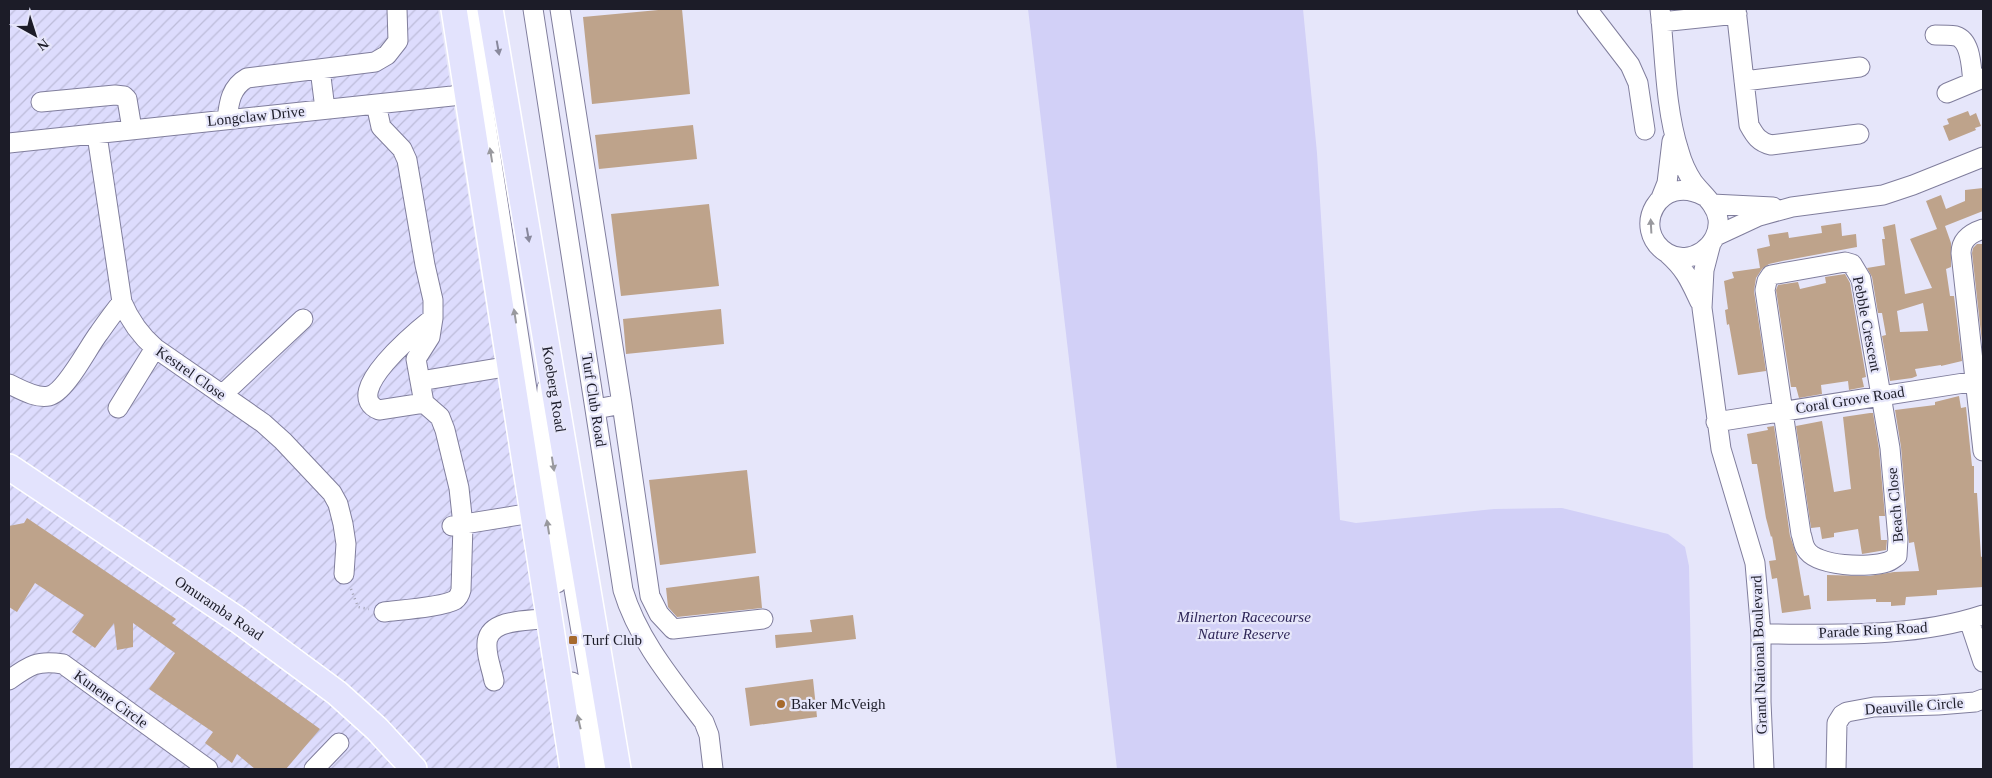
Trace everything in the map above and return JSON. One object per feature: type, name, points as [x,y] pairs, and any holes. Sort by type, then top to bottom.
[{"type":"main road","name":"Koeberg Road","points":[[454,9],[484,91],[549,360],[618,769]]},
{"type":"main road","name":"Koeberg Road","points":[[490,9],[484,91],[532,513],[573,769]]},
{"type":"main road","name":"Omuramba Road","points":[[9,467],[238,620],[337,693],[373,725],[414,769]]},
{"type":"street","points":[[226,119],[230,98],[237,84],[246,78],[375,62],[387,55],[398,41],[397,9]]},
{"type":"street","points":[[468,9],[484,91]]},
{"type":"street","name":"Turf Club Road","points":[[533,9],[623,590],[630,614],[644,638],[704,722],[714,769]]},
{"type":"street","points":[[560,9],[650,596],[665,623],[673,628],[763,619]]},
{"type":"street","points":[[1588,9],[1630,66],[1638,83],[1645,130]]},
{"type":"street","points":[[1859,134],[1771,145],[1762,142],[1755,136],[1749,125],[1736,12],[1660,16],[1673,130],[1667,183],[1661,198],[1651,214],[1651,232],[1655,241],[1668,254],[1687,257],[1696,255],[1705,250],[1714,240],[1759,216],[1792,207],[1883,195],[1983,157]]},
{"type":"street","points":[[1936,35],[1955,36],[1965,43],[1978,80],[1947,93]]},
{"type":"street","points":[[1744,81],[1860,67]]},
{"type":"street","points":[[320,69],[325,109]]},
{"type":"street","name":"Longclaw Drive","points":[[9,143],[97,135],[132,129],[484,91]]},
{"type":"street","points":[[41,102],[116,95],[124,96],[127,99],[132,129]]},
{"type":"street","points":[[376,104],[381,128],[402,149],[408,160],[425,265],[433,300],[430,337],[416,359],[424,403],[440,417],[449,439],[459,488],[457,526],[461,590],[458,597],[453,601],[384,612]]},
{"type":"street","points":[[1673,130],[1686,169],[1708,200],[1718,220],[1714,240]]},
{"type":"street","name":"Kestrel Close","points":[[97,135],[122,302],[129,318],[143,338],[154,348],[263,423],[283,440],[332,493],[338,504],[346,544],[344,574]]},
{"type":"street","points":[[1661,198],[1669,193],[1687,189],[1708,200],[1792,207]]},
{"type":"street","points":[[1983,229],[1973,232],[1966,238],[1961,247],[1979,380],[1983,451]]},
{"type":"street","name":"Grand National Boulevard","points":[[1714,240],[1704,270],[1702,308],[1716,422],[1730,481],[1755,563],[1761,634],[1761,702],[1764,769]]},
{"type":"street","name":"Grand National Boulevard","points":[[1668,254],[1681,265],[1690,280],[1702,308]]},
{"type":"street","name":"Pebble Crescent","points":[[1783,410],[1765,290],[1767,281],[1771,275],[1845,262],[1852,264],[1861,279],[1880,396]]},
{"type":"street","points":[[9,384],[38,396],[47,397],[57,392],[122,302]]},
{"type":"street","points":[[424,403],[380,410],[373,407],[368,401],[367,396],[381,368],[412,335],[433,318]]},
{"type":"street","points":[[222,395],[303,319]]},
{"type":"street","points":[[118,408],[154,348]]},
{"type":"street","points":[[399,348],[416,359]]},
{"type":"street","points":[[420,381],[549,360],[545,416],[604,769]]},
{"type":"street","points":[[516,365],[574,699],[590,769]]},
{"type":"street","name":"Coral Grove Road","points":[[1716,422],[1979,380]]},
{"type":"street","name":"Beach Close","points":[[1783,410],[1806,550],[1814,557],[1845,565],[1888,562],[1897,556],[1899,550],[1890,448],[1880,396]]},
{"type":"street","points":[[596,409],[622,404]]},
{"type":"street","points":[[457,526],[532,513]]},
{"type":"street","points":[[494,681],[487,648],[487,636],[492,630],[500,624],[549,618]]},
{"type":"street","points":[[1976,618],[1983,662]]},
{"type":"street","name":"Parade Ring Road","points":[[1761,634],[1902,631],[1958,623],[1976,618]]},
{"type":"street","name":"Kunene Circle","points":[[9,680],[25,669],[46,661],[63,664],[208,769]]},
{"type":"street","name":"Deauville Circle","points":[[1836,769],[1837,723],[1842,715],[1847,712],[1874,707],[1938,705],[1983,699]]},
{"type":"street","points":[[314,769],[338,742]]},
{"type":"path","points":[[344,574],[358,607],[384,612]]},
{"type":"shaded area","points":[[9,9],[438,9],[561,769],[9,769]]},
{"type":"green space","name":"Milnerton Racecourse Nature Reserve","points":[[1028,9],[1303,9],[1317,153],[1340,520],[1356,523],[1494,509],[1562,508],[1668,534],[1685,547],[1689,566],[1693,769],[1117,769]]},
{"type":"building","points":[[682,9],[690,94],[592,104],[583,17]]},
{"type":"building","points":[[1968,111],[1970,116],[1976,113],[1981,126],[1949,141],[1943,126],[1949,124],[1947,119]]},
{"type":"building","points":[[693,125],[697,159],[599,169],[595,135]]},
{"type":"building","points":[[1983,188],[1983,211],[1945,226],[1951,243],[1951,267],[1946,269],[1950,296],[1954,296],[1962,361],[1915,369],[1917,376],[1890,381],[1882,336],[1886,335],[1882,313],[1878,313],[1872,277],[1867,268],[1885,265],[1882,239],[1885,239],[1883,227],[1895,224],[1905,294],[1932,288],[1910,239],[1937,229],[1926,201],[1941,195],[1946,209],[1965,201],[1965,190]],"holes":[[[1923,303],[1928,331],[1900,332],[1897,311]]]},
{"type":"building","points":[[709,204],[719,286],[621,296],[611,214]]},
{"type":"building","points":[[1841,223],[1842,236],[1856,234],[1857,247],[1769,264],[1762,269],[1756,278],[1754,291],[1766,371],[1738,375],[1729,324],[1727,325],[1725,310],[1728,309],[1724,281],[1734,278],[1732,272],[1760,268],[1757,249],[1770,246],[1768,235],[1788,232],[1789,238],[1822,233],[1821,226]]},
{"type":"building","points":[[1977,244],[1983,244],[1983,351],[1972,253],[1973,248]]},
{"type":"building","points":[[1845,274],[1850,283],[1866,377],[1862,378],[1864,387],[1849,390],[1848,381],[1821,385],[1822,394],[1799,398],[1796,387],[1791,387],[1776,290],[1778,285],[1798,282],[1800,289],[1826,283],[1825,277]]},
{"type":"building","points":[[721,309],[724,344],[626,354],[623,319]]},
{"type":"building","points":[[1959,396],[1961,408],[1966,407],[1972,466],[1974,466],[1974,493],[1977,493],[1981,557],[1983,556],[1983,587],[1937,590],[1937,595],[1906,597],[1905,605],[1891,606],[1891,602],[1876,602],[1876,599],[1827,601],[1827,575],[1869,576],[1919,571],[1914,542],[1909,543],[1901,447],[1895,410],[1935,405],[1935,402]]},
{"type":"building","points":[[1873,413],[1879,449],[1885,516],[1879,516],[1881,540],[1887,540],[1886,550],[1862,554],[1858,529],[1834,533],[1834,537],[1822,539],[1820,527],[1811,528],[1796,426],[1822,421],[1834,492],[1851,489],[1843,417]]},
{"type":"building","points":[[1774,426],[1790,536],[1797,556],[1804,596],[1809,595],[1811,609],[1782,613],[1777,578],[1772,579],[1769,561],[1776,560],[1772,536],[1766,518],[1757,464],[1752,464],[1747,434],[1768,430],[1767,427]]},
{"type":"building","points":[[747,470],[756,553],[660,565],[649,480]]},
{"type":"building","points":[[27,518],[176,619],[172,623],[320,729],[286,769],[255,769],[237,754],[232,763],[205,743],[213,732],[149,689],[175,653],[133,623],[133,647],[117,650],[114,623],[95,648],[72,632],[84,615],[35,583],[17,612],[9,607],[9,526],[24,523]]},
{"type":"building","points":[[759,576],[762,608],[677,617],[668,607],[666,588]]},
{"type":"building","points":[[853,615],[856,639],[776,648],[775,635],[812,632],[810,620]]},
{"type":"building","name":"Baker McVeigh","points":[[813,679],[817,717],[750,726],[745,688]]},
{"type":"place","name":"Turf Club","points":[[573,640]]},
{"type":"place","name":"Baker McVeigh","points":[[781,704]]}]
